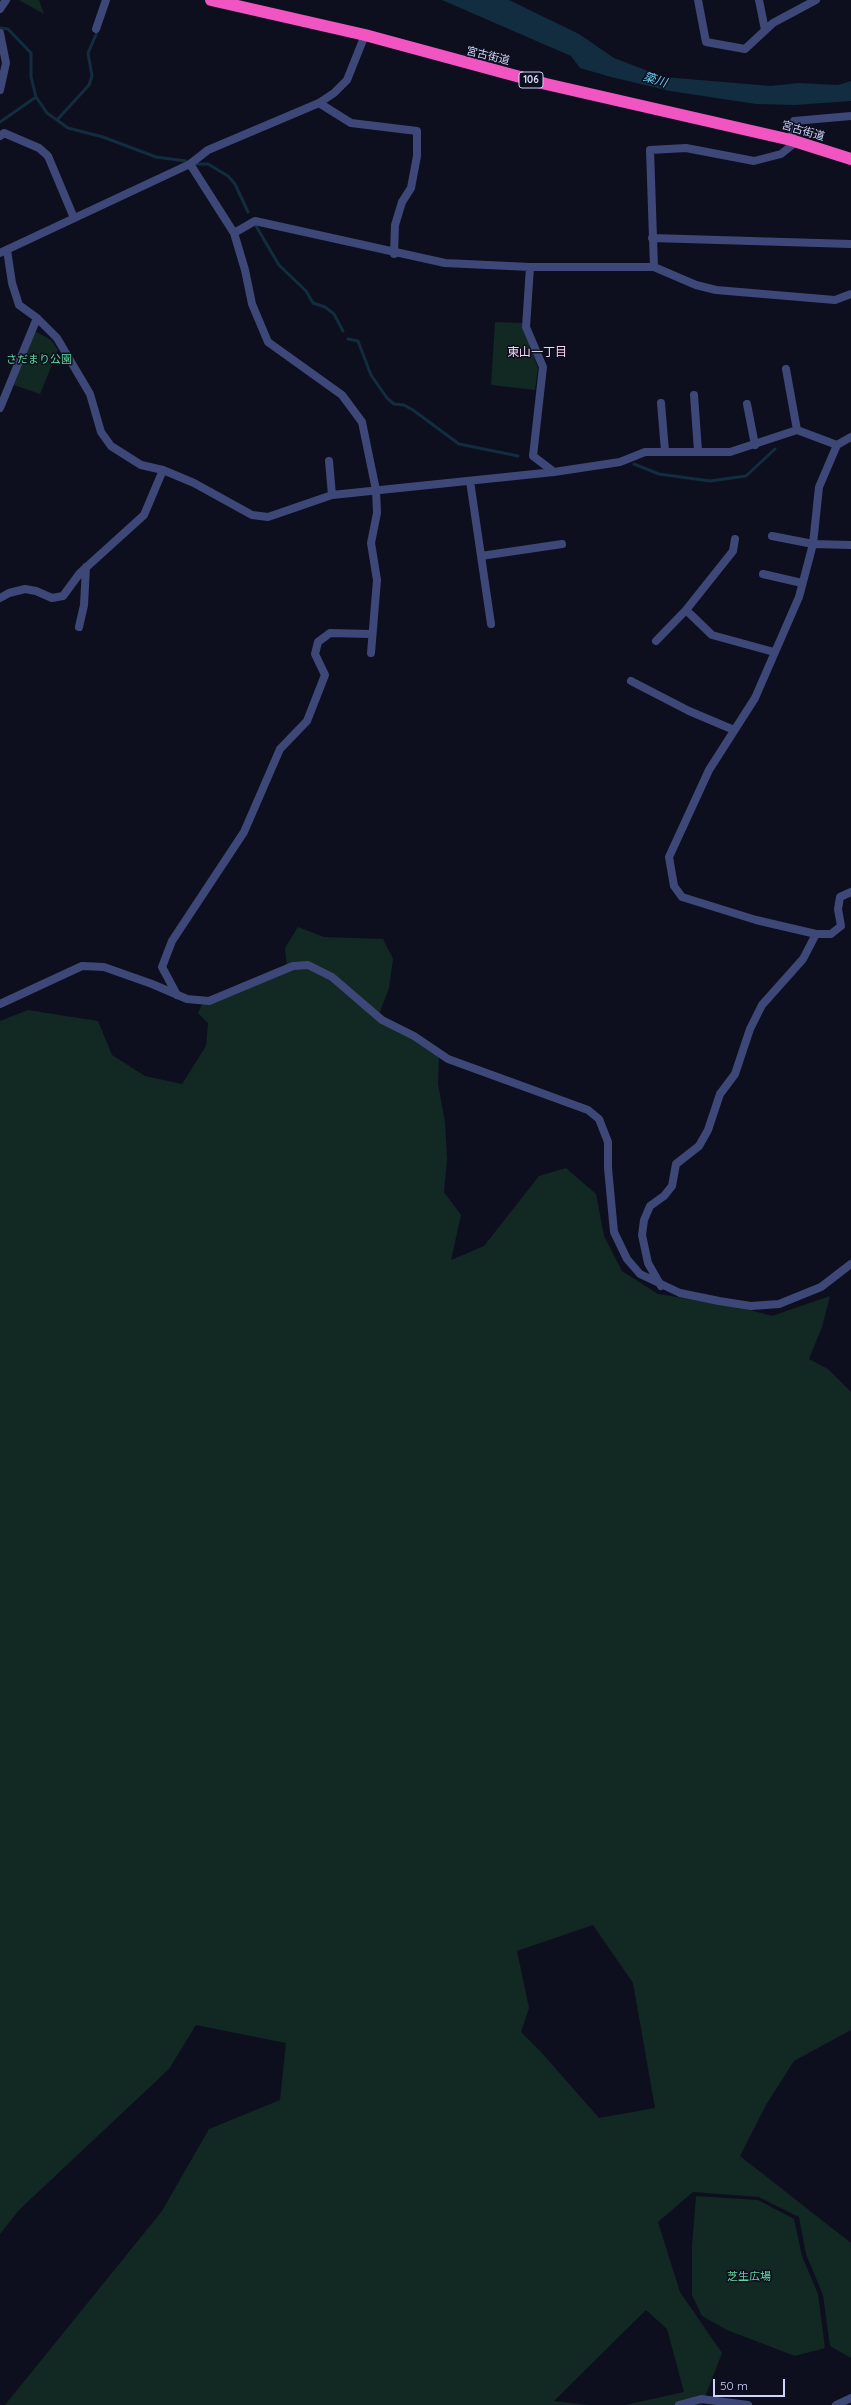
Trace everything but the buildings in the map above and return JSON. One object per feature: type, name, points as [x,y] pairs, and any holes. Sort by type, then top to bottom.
[{"type":"highway","name":"宮古街道","points":[[212,0],[365,35],[546,84],[793,141],[851,159]]},
{"type":"street","points":[[0,9],[6,0]]},
{"type":"street","points":[[96,29],[106,0]]},
{"type":"street","points":[[698,0],[706,42],[745,49],[773,23],[816,0]]},
{"type":"street","points":[[759,0],[765,30]]},
{"type":"street","points":[[0,33],[6,63],[0,90]]},
{"type":"street","points":[[365,35],[347,80],[334,93],[319,103],[208,150],[190,164],[4,252],[19,305],[37,318],[57,338],[90,394],[102,432],[111,446],[141,465],[163,470],[194,483],[252,515],[268,517],[332,495],[554,472],[620,462],[645,452],[730,452],[755,446],[797,430],[837,444]]},
{"type":"street","points":[[319,103],[351,123],[417,131],[417,156],[410,188],[402,202],[395,225],[394,254]]},
{"type":"street","points":[[654,267],[650,150],[686,148],[754,161],[781,154],[793,141],[794,121],[851,116]]},
{"type":"street","points":[[0,136],[4,133],[39,148],[48,156],[74,218]]},
{"type":"street","points":[[190,164],[234,233],[245,270],[252,304],[268,342],[342,395],[352,406],[362,422],[366,435],[376,490],[377,513],[371,543],[376,580],[371,634],[371,653]]},
{"type":"street","points":[[234,233],[255,221],[394,254],[445,263],[530,268],[654,267],[696,285],[716,290],[835,300],[851,294]]},
{"type":"street","points":[[652,238],[851,244]]},
{"type":"street","points":[[530,268],[526,327],[543,367],[533,456],[554,472]]},
{"type":"street","points":[[0,408],[3,393],[37,318]]},
{"type":"street","points":[[786,369],[797,430]]},
{"type":"street","points":[[694,394],[698,451]]},
{"type":"street","points":[[660,403],[665,451]]},
{"type":"street","points":[[747,404],[755,446]]},
{"type":"street","points":[[851,437],[837,444],[819,487],[814,544],[802,583],[800,597],[774,652],[755,698],[709,770],[669,857],[674,886],[682,897],[756,920],[816,934],[830,934],[841,926],[838,909],[840,897],[851,892]]},
{"type":"street","points":[[329,461],[332,495]]},
{"type":"street","points":[[0,598],[9,593],[24,589],[58,598],[69,589],[86,567],[144,515],[163,470]]},
{"type":"street","points":[[470,481],[491,624]]},
{"type":"street","points":[[772,536],[814,544],[851,545]]},
{"type":"street","points":[[656,641],[686,610],[733,551],[735,539]]},
{"type":"street","points":[[481,556],[562,544]]},
{"type":"street","points":[[79,627],[84,605],[86,567]]},
{"type":"street","points":[[763,574],[802,583]]},
{"type":"street","points":[[686,610],[712,635],[774,652]]},
{"type":"street","points":[[177,995],[162,967],[172,941],[244,832],[280,749],[307,722],[325,675],[315,654],[318,642],[330,632],[371,634]]},
{"type":"street","points":[[631,680],[689,712],[734,730]]},
{"type":"street","points":[[661,1286],[648,1263],[642,1235],[644,1220],[650,1206],[664,1196],[672,1186],[676,1164],[699,1146],[708,1130],[720,1094],[735,1074],[750,1029],[762,1005],[803,959],[816,934]]},
{"type":"street","points":[[0,1004],[82,966],[104,967],[187,1000],[209,1001],[293,966],[308,965],[332,977],[382,1020],[414,1036],[448,1059],[588,1110],[599,1119],[608,1142],[608,1168],[614,1232],[627,1259],[640,1274],[661,1286],[680,1293],[751,1306],[779,1304],[821,1286],[851,1264]]},
{"type":"street","points":[[836,2405],[851,2398]]},
{"type":"street","points":[[679,2405],[701,2399],[748,2405]]},
{"type":"green space","points":[[19,0],[39,0],[44,14]]},
{"type":"green space","points":[[495,322],[522,323],[538,368],[535,390],[491,385]]},
{"type":"green space","name":"さだまり公園","points":[[35,331],[51,340],[58,350],[40,394],[14,385]]},
{"type":"green space","points":[[298,927],[324,937],[383,939],[393,959],[389,988],[378,1017],[439,1056],[438,1084],[445,1122],[447,1159],[444,1192],[461,1215],[451,1260],[484,1246],[539,1176],[566,1168],[596,1194],[604,1236],[622,1271],[658,1294],[739,1307],[772,1316],[830,1296],[822,1327],[809,1359],[828,1369],[851,1392],[851,2030],[794,2061],[766,2105],[740,2156],[851,2243],[851,2358],[830,2346],[823,2295],[806,2254],[799,2217],[759,2197],[693,2192],[658,2222],[680,2292],[722,2353],[702,2405],[625,2405],[684,2392],[667,2329],[646,2310],[554,2401],[589,2405],[5,2405],[162,2211],[209,2129],[280,2100],[286,2043],[196,2025],[169,2069],[19,2210],[0,2234],[0,1021],[28,1010],[98,1021],[112,1055],[145,1076],[182,1084],[206,1046],[208,1023],[198,1013],[204,1000],[287,969],[285,948]],"holes":[[[593,1925],[633,1983],[655,2108],[599,2118],[541,2052],[521,2032],[529,2008],[517,1951]]]},
{"type":"green space","name":"芝生広場","points":[[696,2196],[758,2200],[794,2219],[802,2256],[818,2294],[825,2348],[795,2356],[727,2330],[702,2316],[692,2295],[692,2246]]},
{"type":"water","name":"簗川","points":[[442,0],[509,0],[579,34],[614,58],[664,77],[771,86],[798,83],[838,85],[851,81],[851,101],[795,105],[756,104],[670,91],[611,77],[580,68],[571,56]]},
{"type":"waterway","points":[[0,28],[8,29],[31,53],[31,77],[36,97]]},
{"type":"waterway","points":[[0,122],[36,97],[47,113],[57,120],[89,85],[92,76],[88,53],[98,30]]},
{"type":"waterway","points":[[57,120],[68,128],[103,137],[156,157],[186,161]]},
{"type":"waterway","points":[[197,164],[208,164],[228,176],[235,184],[248,212]]},
{"type":"waterway","points":[[256,226],[279,265],[306,291],[313,303],[325,307],[334,314],[343,331]]},
{"type":"waterway","points":[[348,339],[358,341],[371,375],[387,398],[394,404],[404,405],[413,410],[459,444],[518,456]]},
{"type":"waterway","points":[[634,464],[659,474],[710,481],[746,476],[775,449]]},
{"type":"district","name":"東山一丁目","points":[[537,352]]}]
